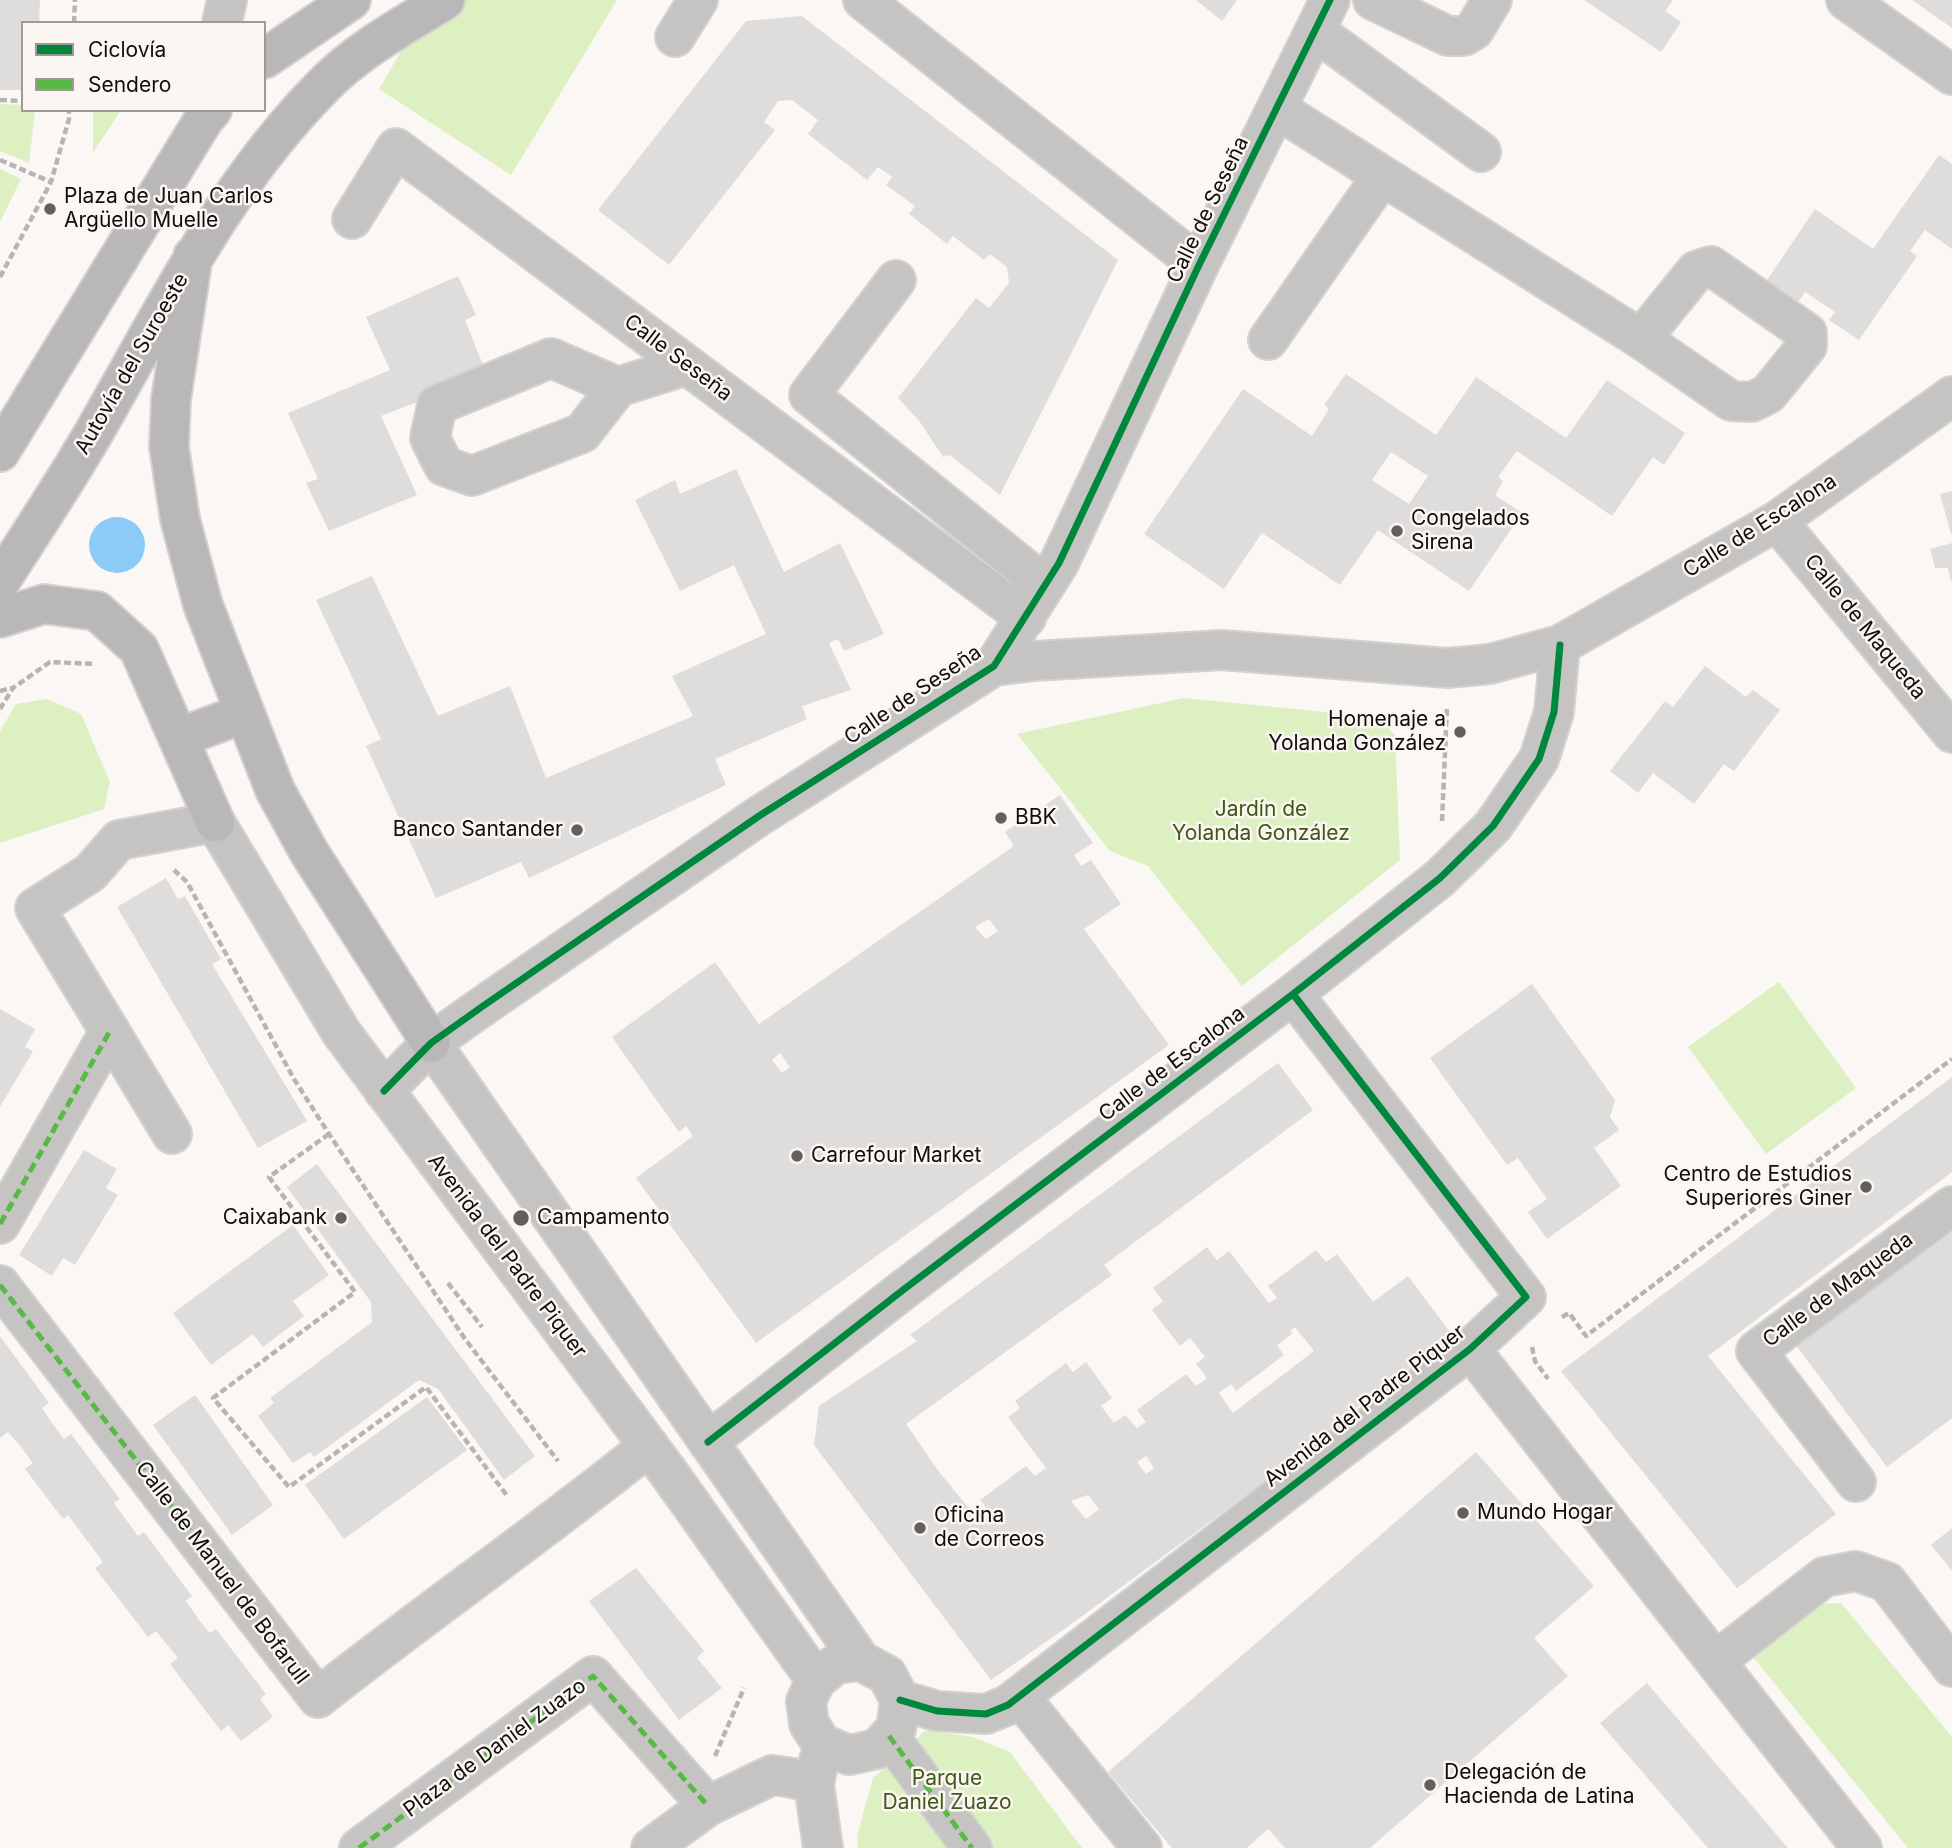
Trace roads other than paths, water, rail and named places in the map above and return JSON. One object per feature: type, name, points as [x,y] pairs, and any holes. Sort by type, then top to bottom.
[{"type":"highway","points":[[266,58],[351,0]]},
{"type":"highway","name":"Autovía del Suroeste","points":[[0,582],[79,457],[193,256],[267,148],[325,83],[377,42],[445,0]]},
{"type":"highway","points":[[0,452],[207,113]]},
{"type":"highway","points":[[193,256],[171,399],[169,447],[180,519],[204,605],[275,790],[309,852],[431,1042]]},
{"type":"highway","points":[[0,618],[44,604],[97,611],[139,649],[215,822]]},
{"type":"highway","points":[[178,738],[245,713]]},
{"type":"street","points":[[222,21],[227,0]]},
{"type":"street","points":[[674,37],[698,0]]},
{"type":"street","points":[[863,0],[1199,265]]},
{"type":"street","points":[[1373,0],[1448,36],[1464,36],[1474,30],[1492,0]]},
{"type":"street","points":[[1846,0],[1952,75]]},
{"type":"street","points":[[1322,15],[1481,152]]},
{"type":"street","name":"Calle de Seseña","points":[[384,1091],[431,1042],[758,816],[994,666],[1064,553],[1199,265],[1322,15]]},
{"type":"street","points":[[1277,109],[1641,339]]},
{"type":"street","name":"Calle Seseña","points":[[352,219],[396,148],[1026,618]]},
{"type":"street","points":[[1268,340],[1382,176]]},
{"type":"street","points":[[896,280],[809,395],[1045,585]]},
{"type":"street","points":[[618,387],[687,365]]},
{"type":"street","name":"Calle de Escalona","points":[[994,666],[1034,661],[1222,650],[1448,668],[1490,664],[1560,645],[1777,521],[1952,396]]},
{"type":"street","name":"Calle de Maqueda","points":[[1777,521],[1952,733]]},
{"type":"street","name":"Calle de Escalona","points":[[708,1441],[1293,994],[1440,878],[1493,826],[1539,759],[1554,712],[1560,645]]},
{"type":"street","points":[[173,1134],[35,908],[90,873],[119,840],[215,822]]},
{"type":"street","name":"Avenida del Padre Piquer","points":[[215,822],[341,1032],[649,1446],[816,1680]]},
{"type":"street","name":"Avenida del Padre Piquer","points":[[900,1700],[937,1711],[986,1714],[1008,1705],[1469,1349],[1526,1297],[1293,994]]},
{"type":"street","points":[[0,1224],[110,1031]]},
{"type":"street","points":[[431,1042],[861,1661],[887,1675],[900,1700],[897,1729],[877,1749],[849,1755],[822,1744],[809,1724],[806,1701],[816,1680],[836,1664],[861,1661]]},
{"type":"street","name":"Calle de Maqueda","points":[[1856,1482],[1756,1351],[1952,1206]]},
{"type":"street","name":"Calle de Manuel de Bofarull","points":[[0,1285],[318,1698],[398,1635],[586,1497],[649,1446]]},
{"type":"street","points":[[1469,1349],[1862,1848]]},
{"type":"street","points":[[1716,1661],[1824,1577],[1856,1571],[1887,1582],[1952,1667]]},
{"type":"street","name":"Plaza de Daniel Zuazo","points":[[359,1848],[593,1676],[703,1801]]},
{"type":"street","points":[[1019,1696],[1142,1848]]},
{"type":"street","points":[[889,1736],[972,1848]]},
{"type":"street","points":[[822,1744],[814,1784],[823,1848]]},
{"type":"street","points":[[651,1848],[703,1801],[772,1776],[814,1784]]},
{"type":"water","points":[[111,517],[123,517],[133,521],[141,529],[145,545],[141,561],[133,569],[123,573],[111,573],[101,569],[93,561],[89,551],[89,539],[93,529],[101,521]]},
{"type":"place","name":"Plaza de Juan Carlos Argüello Muelle","points":[[50,209]]},
{"type":"place","name":"Congelados Sirena","points":[[1397,531]]},
{"type":"place","name":"Homenaje a Yolanda González","points":[[1460,732]]},
{"type":"place","name":"BBK","points":[[1001,818]]},
{"type":"place","name":"Banco Santander","points":[[577,830]]},
{"type":"place","name":"Carrefour Market","points":[[797,1156]]},
{"type":"place","name":"Centro de Estudios Superiores Giner","points":[[1866,1187]]},
{"type":"place","name":"Caixabank","points":[[341,1218]]},
{"type":"place","name":"Campamento","points":[[521,1218]]},
{"type":"place","name":"Mundo Hogar","points":[[1463,1513]]},
{"type":"place","name":"Oficina de Correos","points":[[920,1528]]},
{"type":"place","name":"Delegación de Hacienda de Latina","points":[[1430,1785]]},
{"type":"park label","name":"Jardín de Yolanda González","points":[[1261,822]]},
{"type":"park label","name":"Parque Daniel Zuazo","points":[[947,1791]]}]
